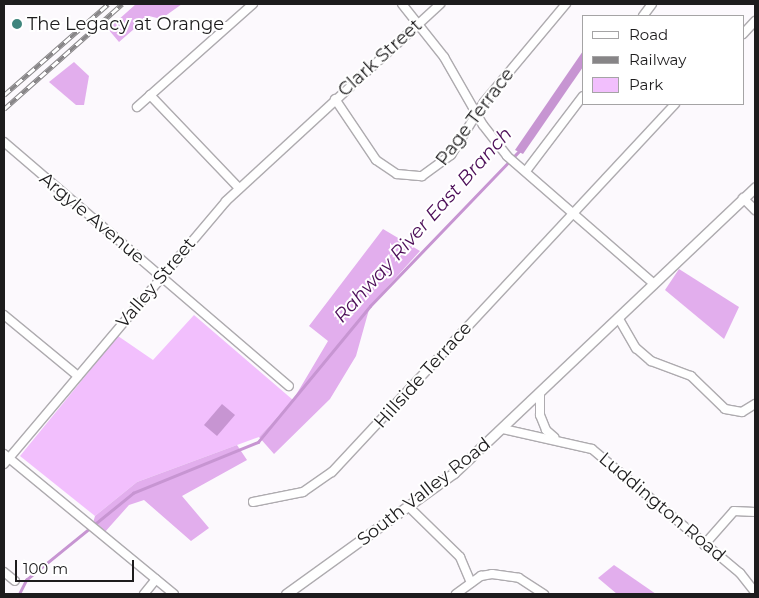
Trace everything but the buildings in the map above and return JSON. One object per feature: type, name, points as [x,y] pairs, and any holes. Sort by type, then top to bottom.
[{"type":"street","points":[[137,107],[253,4]]},
{"type":"street","points":[[402,4],[444,57],[476,114],[507,156],[654,284]]},
{"type":"street","name":"Clark Street","points":[[320,112],[440,4]]},
{"type":"street","name":"Page Terrace","points":[[335,99],[376,160],[410,177],[422,176],[443,164],[476,114],[566,4]]},
{"type":"street","points":[[644,15],[652,4]]},
{"type":"street","points":[[744,33],[755,21]]},
{"type":"street","points":[[150,95],[239,188]]},
{"type":"street","points":[[526,171],[582,97]]},
{"type":"street","name":"Hillside Terrace","points":[[253,502],[303,492],[332,472],[571,211],[674,105]]},
{"type":"street","name":"Valley Street","points":[[5,459],[78,376],[160,276],[239,188],[320,112]]},
{"type":"street","name":"Argyle Avenue","points":[[6,145],[288,386]]},
{"type":"street","name":"South Valley Road","points":[[286,594],[410,508],[503,428],[755,187]]},
{"type":"street","points":[[743,198],[755,210]]},
{"type":"street","points":[[4,315],[78,376]]},
{"type":"street","points":[[619,319],[636,348],[651,361],[691,376],[725,409],[742,412],[755,404]]},
{"type":"street","points":[[540,394],[546,430],[558,439]]},
{"type":"street","name":"Luddington Road","points":[[503,428],[558,439],[592,449],[704,545],[740,573],[755,592]]},
{"type":"street","points":[[5,459],[88,523],[174,594]]},
{"type":"street","points":[[410,508],[460,557],[471,583]]},
{"type":"street","points":[[704,545],[734,511],[755,512]]},
{"type":"street","points":[[4,572],[15,581]]},
{"type":"street","points":[[456,594],[481,576],[504,575],[528,582],[544,594]]},
{"type":"street","points":[[144,594],[156,579]]},
{"type":"green space","points":[[194,315],[293,400],[259,437],[137,482],[95,516],[20,456],[118,336],[153,360]]},
{"type":"shaded area","points":[[136,4],[182,4],[161,19],[149,16],[119,42],[108,29]]},
{"type":"shaded area","points":[[582,52],[582,68],[523,154],[515,150]]},
{"type":"shaded area","points":[[74,62],[89,76],[84,105],[76,105],[49,82]]},
{"type":"shaded area","points":[[383,229],[420,251],[370,306],[356,356],[330,399],[274,454],[259,437],[293,400],[328,341],[309,326]]},
{"type":"shaded area","points":[[679,269],[739,307],[724,339],[665,290]]},
{"type":"shaded area","points":[[222,404],[235,415],[217,436],[204,425]]},
{"type":"shaded area","points":[[237,445],[247,460],[182,496],[209,528],[191,541],[144,500],[129,505],[104,533],[93,523],[95,516],[137,482]]},
{"type":"shaded area","points":[[614,565],[656,594],[617,594],[598,578]]},
{"type":"waterway","name":"Rahway River East Branch","points":[[19,594],[26,580],[133,493],[258,442],[370,306],[519,151]]},
{"type":"railway","points":[[4,95],[108,4]]},
{"type":"railway","points":[[4,109],[122,4]]},
{"type":"place","name":"The Legacy at Orange","points":[[17,24]]}]
